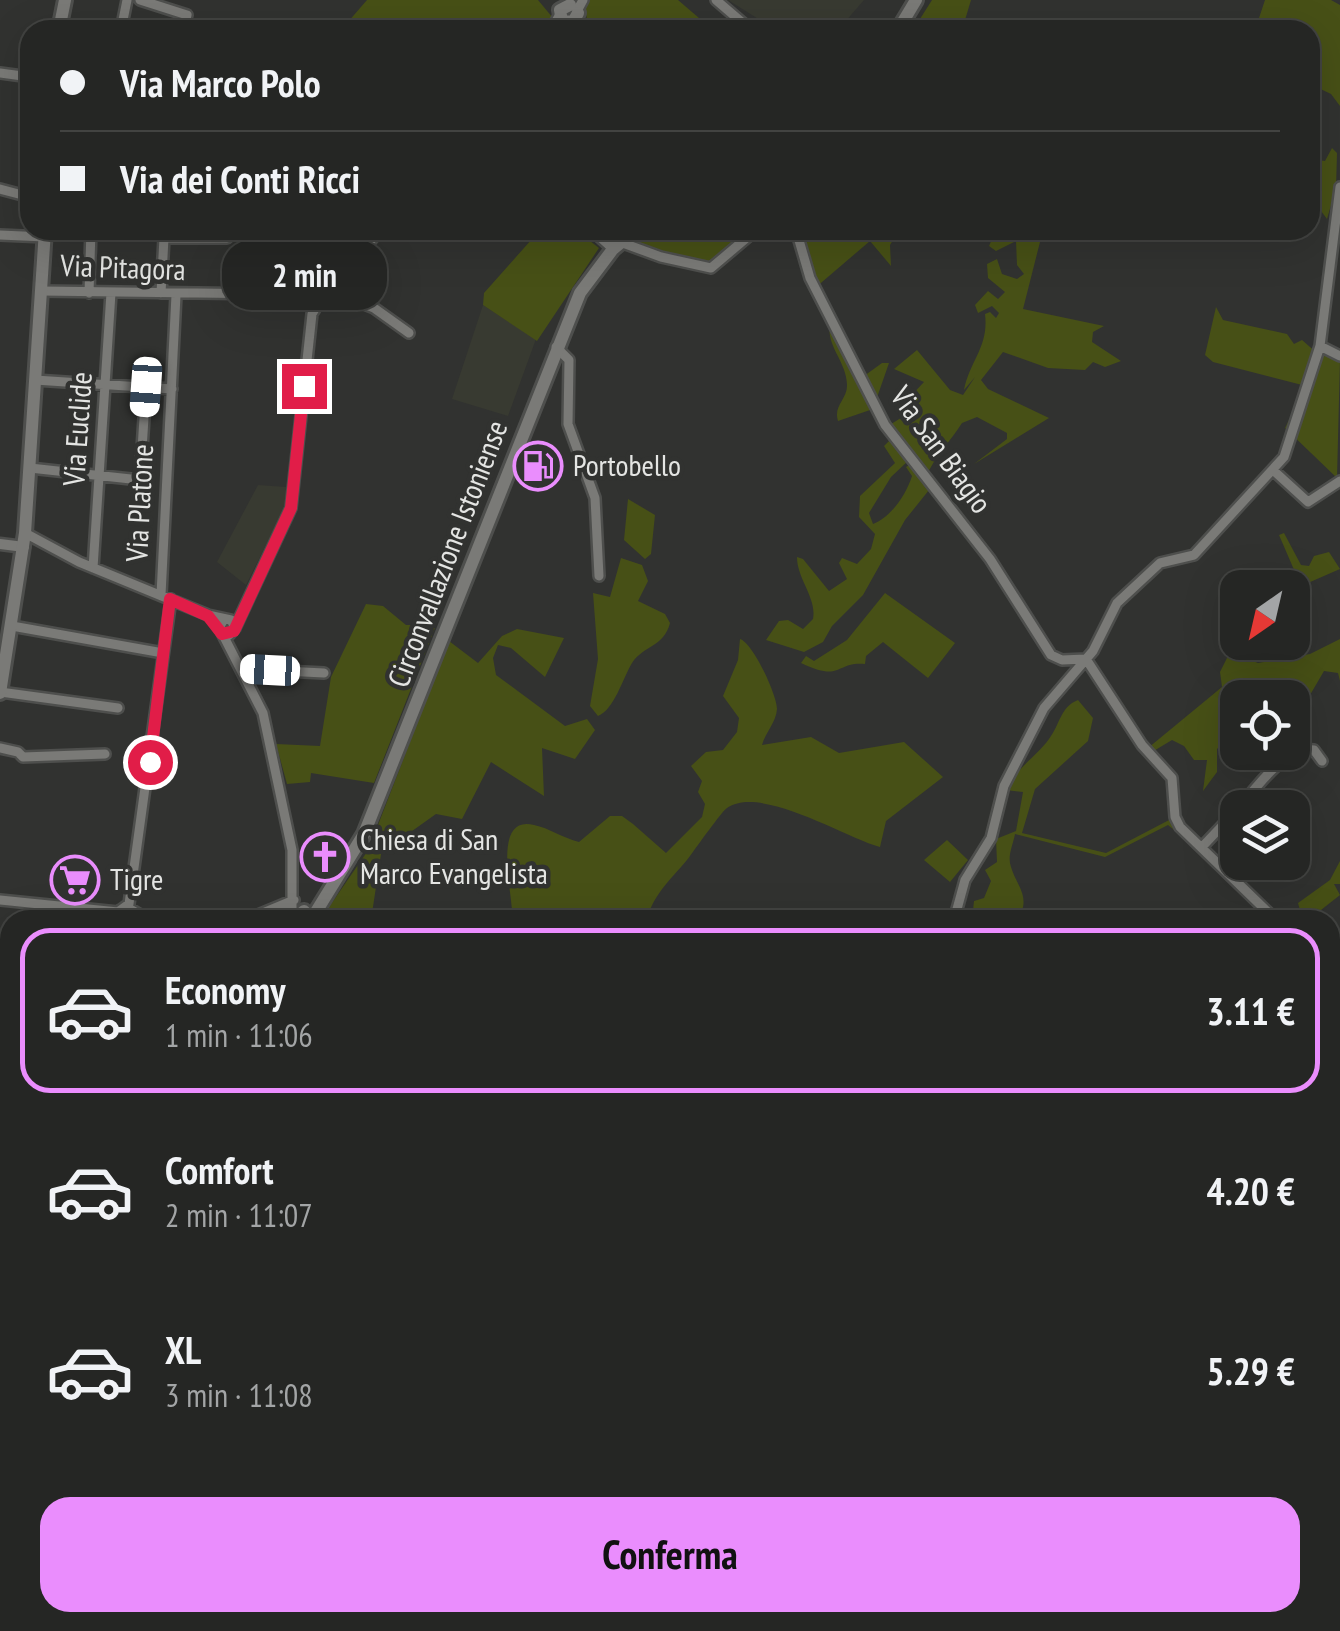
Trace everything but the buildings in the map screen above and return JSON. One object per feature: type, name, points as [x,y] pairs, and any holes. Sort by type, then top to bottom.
[{"type":"main road","points":[[552,0],[571,14]]},
{"type":"main road","points":[[0,692],[24,540],[45,240]]},
{"type":"main road","name":"Circonvallazione Istoniense","points":[[305,910],[364,834],[580,292],[623,240]]},
{"type":"street","points":[[140,0],[187,14],[186,20]]},
{"type":"street","points":[[716,0],[739,20]]},
{"type":"street","points":[[957,910],[965,880],[991,838],[1004,786],[1044,708],[1086,658],[1117,603],[1160,562],[1194,555],[1274,471],[1295,432],[1320,346],[1340,187]]},
{"type":"street","points":[[89,294],[92,240]]},
{"type":"street","points":[[160,293],[164,240]]},
{"type":"street","points":[[226,627],[241,613],[291,508],[310,328],[324,294],[371,240]]},
{"type":"street","points":[[609,240],[662,258],[711,268],[744,240]]},
{"type":"street","name":"Via San Biagio","points":[[799,240],[810,278],[885,426],[990,559],[1051,655],[1062,660],[1086,658]]},
{"type":"street","name":"Via Pitagora","points":[[41,291],[324,294],[364,302],[409,334]]},
{"type":"street","name":"Via Euclide","points":[[94,568],[111,294]]},
{"type":"street","name":"Via Platone","points":[[126,907],[136,870],[162,654],[176,294]]},
{"type":"street","points":[[1320,346],[1340,356]]},
{"type":"street","points":[[556,347],[569,360],[568,424],[594,498],[599,576]]},
{"type":"street","points":[[35,380],[172,388]]},
{"type":"street","points":[[30,468],[140,480],[146,387]]},
{"type":"street","points":[[1274,471],[1308,502],[1340,481]]},
{"type":"street","points":[[0,544],[24,540],[166,597],[226,627],[230,647],[262,712],[302,910]]},
{"type":"street","points":[[12,626],[162,654]]},
{"type":"street","points":[[1086,658],[1142,744],[1172,778],[1174,816],[1266,910]]},
{"type":"street","points":[[242,668],[324,673]]},
{"type":"street","points":[[0,692],[118,708]]},
{"type":"street","points":[[0,748],[23,757],[106,754]]},
{"type":"street","points":[[1254,790],[1269,773],[1304,749],[1314,750],[1322,761]]},
{"type":"street","points":[[1202,846],[1220,827]]},
{"type":"street","points":[[0,900],[98,910]]},
{"type":"street","points":[[121,910],[131,910]]},
{"type":"shaded area","points":[[728,0],[864,0],[847,20],[760,20]]},
{"type":"shaded area","points":[[483,305],[536,339],[508,416],[452,399]]},
{"type":"shaded area","points":[[258,485],[286,487],[286,505],[246,585],[217,562]]},
{"type":"green space","points":[[367,0],[538,0],[553,18],[551,20],[350,20]]},
{"type":"green space","points":[[590,0],[678,0],[701,20],[587,20],[585,6]]},
{"type":"green space","points":[[932,0],[971,0],[965,20],[919,20]]},
{"type":"green space","points":[[1265,0],[1331,0],[1340,5],[1340,106],[1331,94],[1320,89],[1320,20],[1258,20]]},
{"type":"green space","points":[[1332,148],[1337,153],[1336,188],[1327,219],[1320,210],[1320,160],[1325,161]]},
{"type":"green space","points":[[531,240],[589,240],[599,248],[537,341],[483,305],[484,293]]},
{"type":"green space","points":[[635,240],[740,240],[711,265],[635,245]]},
{"type":"green space","points":[[802,240],[893,240],[891,266],[870,241],[815,288]]},
{"type":"green space","points":[[992,240],[1042,240],[1023,309],[1104,326],[1093,332],[1092,342],[1121,361],[1105,367],[1093,362],[1085,370],[1048,368],[1003,352],[981,380],[988,389],[1049,418],[974,464],[1007,439],[1007,433],[977,417],[962,423],[925,479],[888,426],[904,416],[907,400],[924,382],[894,369],[917,350],[950,390],[963,395],[975,377],[964,390],[982,345],[985,314],[990,312],[996,318],[999,313],[992,306],[978,313],[975,305],[988,291],[998,299],[1005,292],[988,278],[987,264],[997,259],[1002,274],[1017,279],[1024,274],[1017,265],[1016,241],[996,251],[989,246]]},
{"type":"green space","points":[[1216,307],[1223,320],[1287,334],[1294,344],[1302,340],[1318,354],[1320,350],[1340,360],[1337,478],[1285,428],[1306,386],[1213,362],[1205,355]]},
{"type":"green space","points":[[830,324],[864,376],[882,363],[889,363],[873,409],[838,421],[837,411],[847,384],[831,339]]},
{"type":"green space","points":[[890,440],[909,460],[891,477],[869,513],[873,524],[892,511],[902,498],[912,476],[906,467],[911,464],[929,490],[905,520],[863,595],[832,626],[823,642],[804,652],[766,640],[779,621],[788,620],[803,629],[813,619],[797,557],[829,591],[847,579],[839,563],[842,558],[857,564],[871,549],[875,534],[859,517],[860,496],[895,463],[884,446]]},
{"type":"green space","points":[[628,499],[655,515],[651,554],[645,559],[624,540]]},
{"type":"green space","points":[[1284,533],[1301,565],[1309,566],[1314,556],[1329,552],[1340,569],[1310,582],[1310,570],[1294,570],[1279,535]]},
{"type":"green space","points":[[621,558],[642,565],[648,581],[638,601],[665,614],[670,623],[663,637],[632,663],[613,701],[598,716],[590,706],[598,659],[593,593],[610,597]]},
{"type":"green space","points":[[885,593],[955,643],[928,678],[883,642],[866,656],[865,664],[824,671],[801,663],[806,656],[814,661],[847,640]]},
{"type":"green space","points":[[366,604],[383,606],[406,625],[436,625],[374,783],[311,773],[310,782],[287,784],[276,744],[320,746],[331,677]]},
{"type":"green space","points":[[517,629],[564,638],[545,677],[511,648],[498,645],[493,658],[496,675],[565,726],[587,719],[595,730],[575,759],[542,748],[544,796],[491,762],[462,819],[436,814],[398,841],[371,843],[449,641],[478,663],[502,636]]},
{"type":"green space","points":[[740,639],[757,659],[776,702],[775,719],[762,745],[811,737],[839,753],[904,742],[943,777],[886,821],[880,847],[780,807],[742,803],[727,808],[720,816],[650,910],[512,910],[508,845],[512,832],[520,825],[540,826],[579,842],[610,816],[622,816],[666,853],[702,817],[705,804],[698,792],[702,781],[691,766],[706,752],[723,750],[737,732],[739,718],[723,696],[738,660]]},
{"type":"green space","points":[[1340,639],[1340,681],[1338,673],[1324,671],[1310,695],[1310,680],[1221,680],[1226,660],[1310,660],[1310,654]]},
{"type":"green space","points":[[1220,689],[1217,772],[1203,791],[1207,760],[1194,760],[1184,746],[1172,740],[1152,752],[1148,748]]},
{"type":"green space","points":[[1078,700],[1093,718],[1088,741],[1035,789],[1022,833],[1106,853],[1171,819],[1198,849],[1168,825],[1105,857],[1015,834],[1010,859],[1022,893],[1022,910],[973,910],[974,901],[984,898],[991,881],[985,870],[997,862],[996,839],[1016,831],[1023,792],[1006,790],[1049,739],[1067,707]]},
{"type":"green space","points":[[947,840],[968,860],[950,882],[924,860]]},
{"type":"green space","points":[[369,849],[381,854],[373,910],[327,910]]},
{"type":"green space","points":[[1340,861],[1340,884],[1334,884],[1340,895],[1321,910],[1300,910],[1298,903],[1330,880]]},
{"type":"place","name":"Portobello","points":[[538,466]]},
{"type":"place","name":"Chiesa di San Marco Evangelista","points":[[325,857]]},
{"type":"place","name":"Tigre","points":[[75,880]]},
{"type":"route","points":[[150,762],[170,599],[208,616],[222,634],[234,631],[291,508],[304,386]]}]
